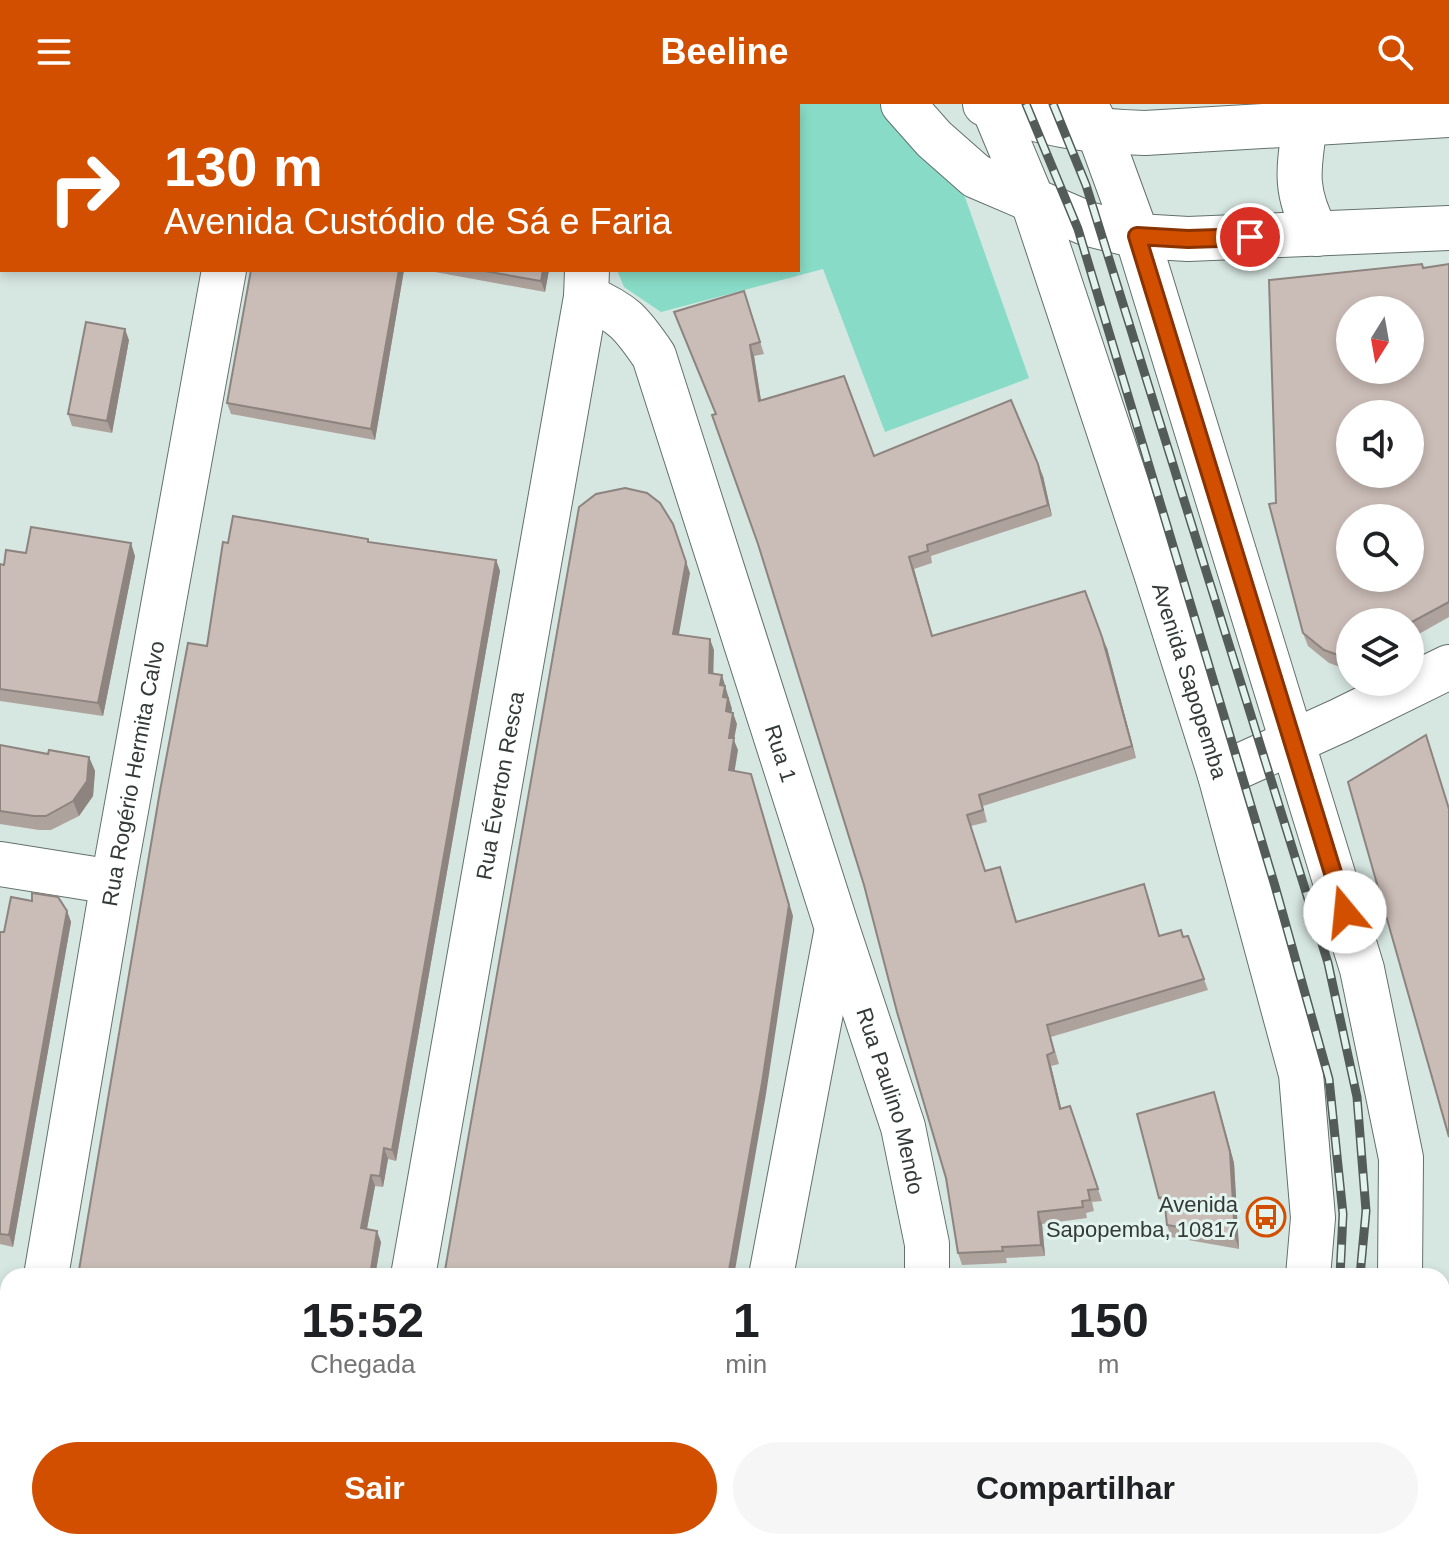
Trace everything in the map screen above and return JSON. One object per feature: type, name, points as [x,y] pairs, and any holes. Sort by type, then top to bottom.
[{"type":"street","points":[[903,104],[934,139],[976,176],[1088,224],[1137,236],[1188,239],[1449,228]]},
{"type":"street","points":[[990,105],[1047,124],[1092,118],[1145,133],[1449,115]]},
{"type":"street","name":"Avenida Sapopemba","points":[[990,105],[1033,202],[1220,775],[1301,1074],[1313,1218],[1309,1268]]},
{"type":"street","points":[[1092,118],[1137,236],[1362,969],[1401,1158],[1400,1268]]},
{"type":"street","points":[[1286,126],[1304,209],[1297,235]]},
{"type":"street","name":"Rua Rogério Hermita Calvo","points":[[47,1268],[113,882],[224,272]]},
{"type":"street","name":"Rua 1","points":[[586,283],[634,326],[654,356],[837,928],[773,1268]]},
{"type":"street","name":"Rua Éverton Resca","points":[[414,1268],[586,283]]},
{"type":"street","points":[[1220,775],[1449,667]]},
{"type":"street","points":[[0,864],[113,882]]},
{"type":"street","name":"Rua Paulino Mendo","points":[[837,928],[903,1127],[927,1244],[927,1268]]},
{"type":"green space","points":[[800,104],[932,104],[1029,378],[885,432],[823,269],[661,312],[624,287],[618,272],[800,272]]},
{"type":"building","points":[[1449,264],[1449,602],[1424,615],[1424,608],[1336,608],[1336,654],[1324,650],[1303,633],[1269,504],[1276,503],[1269,280]]},
{"type":"building","points":[[251,272],[399,272],[371,429],[227,403]]},
{"type":"building","points":[[490,272],[543,272],[541,281]]},
{"type":"building","points":[[744,291],[760,342],[750,345],[759,401],[844,376],[874,456],[1011,400],[1038,464],[1048,505],[927,545],[928,551],[909,557],[932,636],[1085,591],[1102,637],[1132,746],[979,795],[983,810],[967,815],[985,871],[1000,867],[1016,922],[1144,884],[1159,936],[1181,930],[1183,937],[1188,936],[1204,979],[1047,1025],[1054,1052],[1047,1055],[1060,1109],[1070,1106],[1098,1189],[1088,1190],[1090,1200],[1082,1201],[1083,1207],[1038,1212],[1041,1245],[958,1253],[946,1178],[897,1012],[864,885],[758,544],[712,415],[716,414],[674,312]]},
{"type":"building","points":[[86,322],[125,329],[107,421],[68,414]]},
{"type":"building","points":[[625,488],[647,493],[660,503],[673,524],[686,562],[673,634],[710,639],[709,673],[722,675],[720,685],[725,686],[723,697],[728,698],[726,711],[733,713],[729,738],[734,738],[729,770],[751,774],[789,905],[729,1268],[445,1268],[579,507],[596,494]]},
{"type":"building","points":[[233,516],[368,539],[368,542],[496,560],[392,1150],[384,1148],[380,1176],[371,1175],[361,1228],[377,1231],[371,1268],[79,1268],[188,643],[207,646],[223,542],[228,543]]},
{"type":"building","points":[[31,527],[131,543],[98,703],[0,689],[0,564],[4,565],[6,550],[26,553]]},
{"type":"building","points":[[1426,735],[1449,809],[1449,1137],[1348,782]]},
{"type":"building","points":[[0,745],[48,754],[49,750],[89,757],[87,781],[73,801],[46,816],[0,811]]},
{"type":"building","points":[[32,893],[58,897],[67,911],[9,1235],[0,1234],[0,932],[4,932],[11,897],[32,901]]},
{"type":"building","points":[[1214,1092],[1230,1152],[1235,1237],[1167,1225],[1164,1197],[1159,1198],[1137,1114]]},
{"type":"railway","points":[[1026,104],[1078,229],[1275,886],[1329,1079],[1343,1214],[1340,1268]]},
{"type":"railway","points":[[1053,104],[1086,185],[1328,963],[1357,1097],[1366,1211],[1361,1268]]},
{"type":"place","name":"Avenida Sapopemba, 10817","points":[[1266,1217]]},
{"type":"route","points":[[1250,237],[1188,239],[1137,236],[1345,912]]}]
